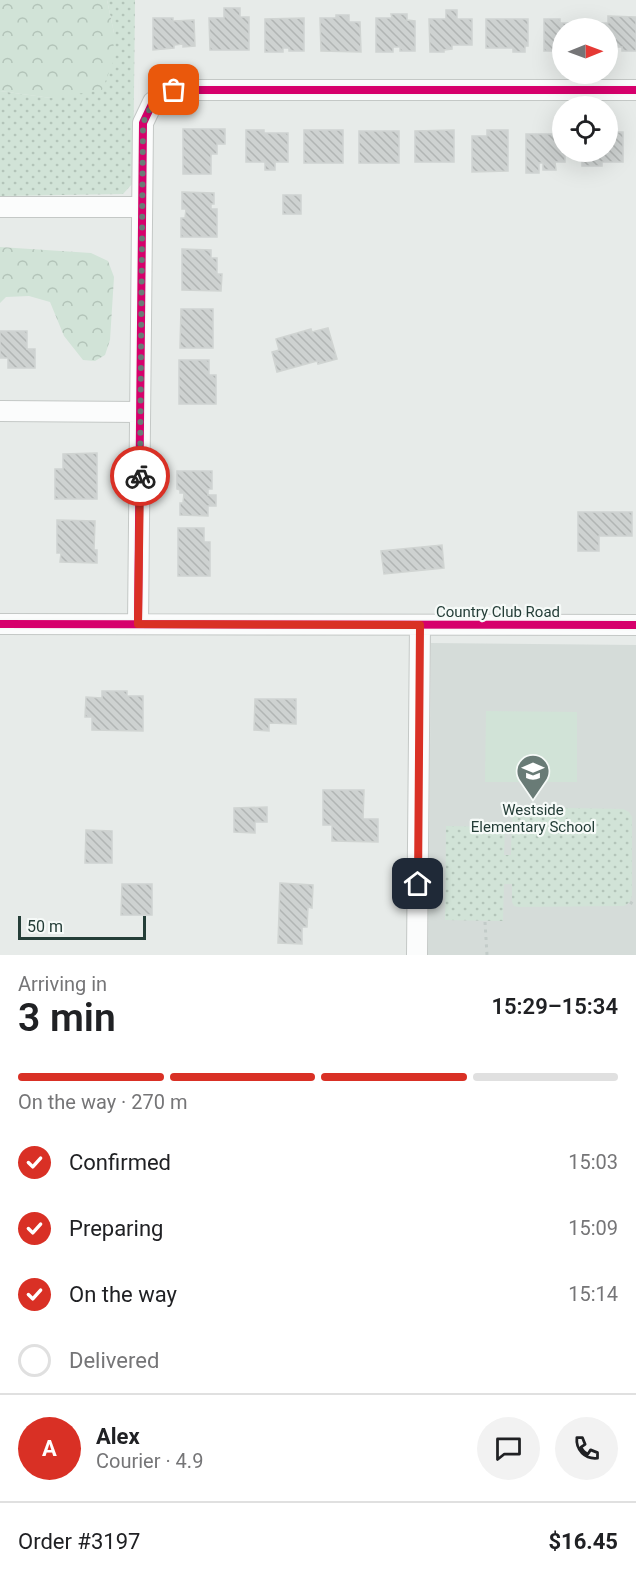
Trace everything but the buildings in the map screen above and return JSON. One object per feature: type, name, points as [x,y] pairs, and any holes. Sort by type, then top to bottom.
[{"type":"street","points":[[138,624],[143,123],[153,102],[174,90],[636,90]]},
{"type":"street","points":[[0,207],[142,207]]},
{"type":"street","points":[[0,411],[140,412]]},
{"type":"street","name":"Country Club Road","points":[[0,624],[636,625]]},
{"type":"street","points":[[417,955],[420,625]]},
{"type":"path","points":[[630,902],[636,906]]},
{"type":"path","points":[[485,922],[487,955]]},
{"type":"shaded area","name":"Westside Elementary School","points":[[431,643],[636,645],[636,955],[428,955]]},
{"type":"green space","points":[[0,0],[107,0],[114,33],[113,62],[102,90],[51,98],[0,91]]},
{"type":"green space","points":[[107,0],[135,0],[133,183],[123,194],[0,196],[0,91],[51,98],[114,33]]},
{"type":"green space","points":[[0,247],[91,253],[108,261],[114,277],[110,340],[105,355],[95,361],[83,360],[64,336],[50,302],[29,296],[6,297],[0,303]]},
{"type":"green space","points":[[486,711],[577,712],[577,782],[485,782]]},
{"type":"green space","points":[[518,807],[623,809],[629,812],[632,817],[632,895],[630,902],[624,906],[519,907],[514,906],[512,902],[512,884],[504,884],[503,921],[445,920],[446,826],[505,827],[504,855],[511,855],[512,813]]},
{"type":"cycle path","points":[[138,624],[143,123],[153,102],[174,90],[636,90]]},
{"type":"cycle path","points":[[0,624],[636,625]]},
{"type":"way so far","points":[[140,476],[143,123],[153,102],[174,90]]},
{"type":"place","name":"Westside Elementary School","points":[[533,800]]},
{"type":"route","points":[[140,476],[138,624],[420,625],[418,884]]}]
